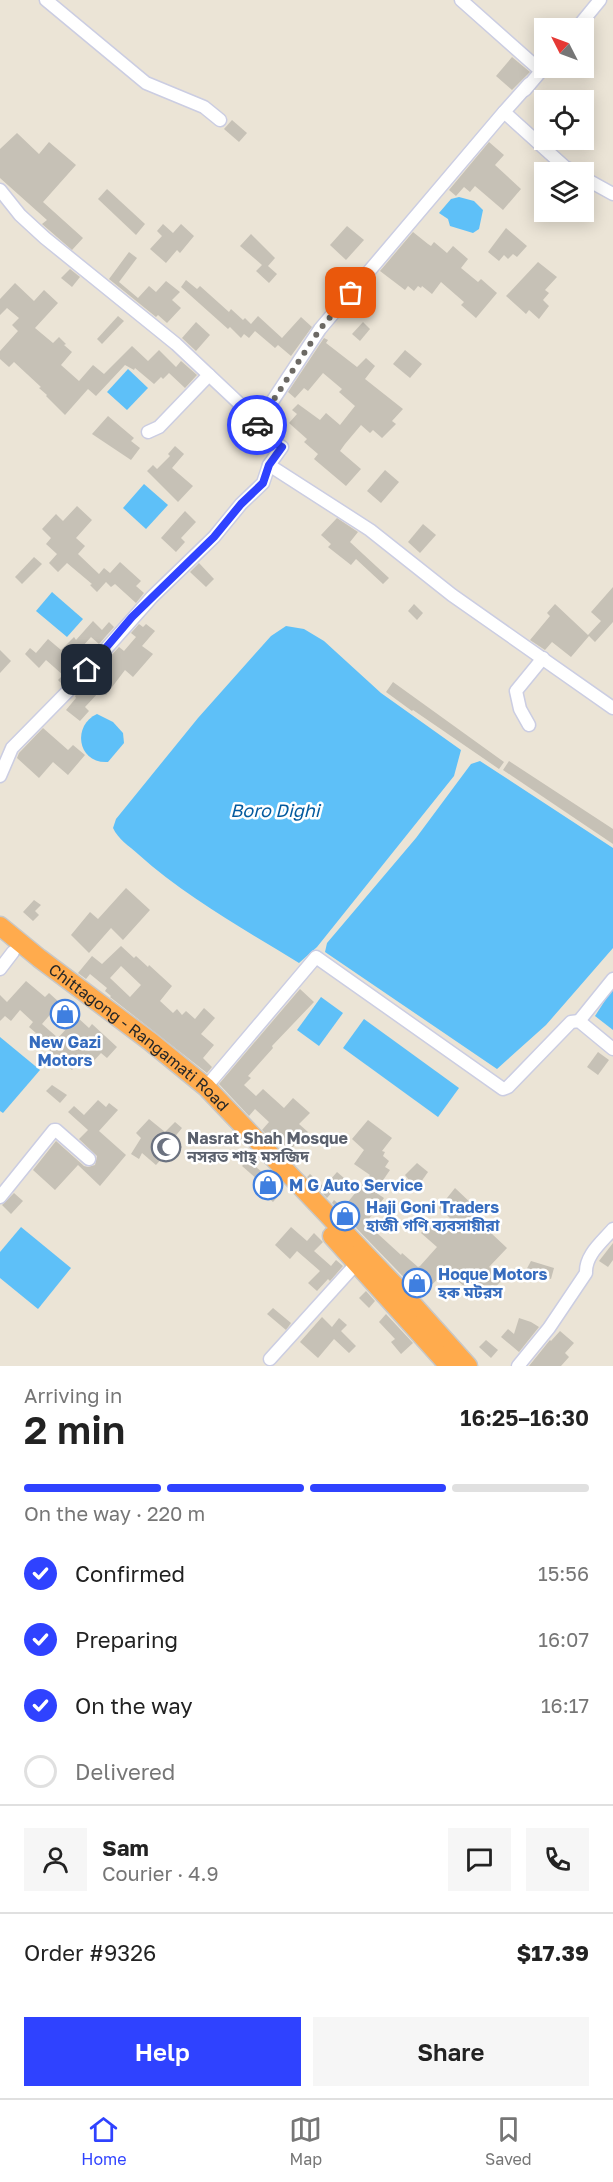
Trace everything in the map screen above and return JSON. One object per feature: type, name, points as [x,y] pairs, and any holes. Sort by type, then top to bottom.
[{"type":"highway","name":"Chittagong - Rangamati Road","points":[[0,926],[206,1087],[407,1298],[468,1366]]},
{"type":"highway","name":"Chittagong - Rangamati Road","points":[[6,946],[197,1093],[274,1171],[449,1366]]},
{"type":"street","points":[[46,0],[146,82],[204,107],[220,120]]},
{"type":"street","points":[[460,0],[534,62]]},
{"type":"street","points":[[585,18],[600,0]]},
{"type":"street","points":[[525,90],[535,78]]},
{"type":"street","points":[[0,776],[12,748],[152,597],[214,537],[241,504],[263,483],[269,465],[282,447],[254,429],[320,329],[535,78]]},
{"type":"street","points":[[504,112],[560,162]]},
{"type":"street","points":[[594,184],[613,194]]},
{"type":"street","points":[[0,190],[20,215],[45,238],[176,344],[259,422]]},
{"type":"street","points":[[148,432],[159,428],[209,375]]},
{"type":"street","points":[[269,465],[370,530],[452,595],[613,708]]},
{"type":"street","points":[[529,725],[520,709],[516,691],[543,658]]},
{"type":"street","points":[[0,969],[6,946]]},
{"type":"street","points":[[206,1087],[316,957],[503,1089],[508,1088],[571,1022],[579,1021],[613,979]]},
{"type":"street","points":[[579,1021],[613,1049]]},
{"type":"street","points":[[0,1197],[54,1130],[57,1130],[89,1159]]},
{"type":"street","points":[[518,1366],[549,1328],[586,1273],[589,1257],[613,1229]]},
{"type":"street","points":[[270,1359],[356,1264]]},
{"type":"water","points":[[459,197],[474,201],[483,210],[479,229],[473,233],[450,226],[448,219],[439,213],[451,199]]},
{"type":"water","points":[[128,369],[148,388],[127,410],[107,392]]},
{"type":"water","points":[[144,484],[168,505],[146,529],[123,508]]},
{"type":"water","points":[[52,592],[83,619],[67,637],[36,611]]},
{"type":"water","name":"Boro Dighi","points":[[286,626],[304,629],[324,641],[381,693],[461,750],[454,776],[317,947],[299,963],[176,885],[124,842],[113,828],[116,819],[198,718],[271,636]]},
{"type":"water","points":[[97,714],[113,722],[123,733],[124,743],[108,762],[90,757],[84,751],[82,743],[81,735],[84,726]]},
{"type":"water","points":[[480,761],[613,848],[613,948],[546,1025],[497,1069],[325,952],[327,943],[416,838],[471,764]]},
{"type":"water","points":[[613,988],[613,1030],[595,1016]]},
{"type":"water","points":[[321,997],[343,1013],[319,1046],[297,1030]]},
{"type":"water","points":[[364,1019],[459,1088],[438,1117],[343,1048]]},
{"type":"water","points":[[0,1037],[40,1070],[3,1113],[0,1111]]},
{"type":"water","points":[[21,1227],[71,1268],[38,1309],[0,1278],[0,1252]]},
{"type":"building","points":[[512,57],[530,72],[512,90],[496,76]]},
{"type":"building","points":[[232,120],[247,133],[239,142],[224,129]]},
{"type":"building","points":[[17,133],[39,154],[49,142],[76,165],[43,202],[83,238],[72,250],[42,224],[47,220],[0,178],[0,149]]},
{"type":"building","points":[[489,142],[504,155],[495,165],[521,189],[503,210],[475,186],[470,192],[464,187],[456,196],[449,190]]},
{"type":"building","points":[[107,189],[145,224],[136,235],[98,199]]},
{"type":"building","points":[[163,224],[173,233],[181,224],[194,236],[180,253],[177,250],[166,263],[150,249],[162,236],[157,231]]},
{"type":"building","points":[[347,226],[364,240],[346,260],[330,245]]},
{"type":"building","points":[[506,228],[527,246],[517,257],[513,254],[508,259],[504,255],[499,261],[488,252]]},
{"type":"building","points":[[413,232],[431,246],[434,242],[447,253],[453,246],[468,259],[461,268],[478,282],[481,279],[497,293],[476,318],[461,305],[464,302],[441,282],[432,294],[422,286],[421,288],[418,286],[414,291],[408,286],[405,290],[380,271]]},
{"type":"building","points":[[251,234],[275,258],[268,266],[277,274],[269,283],[256,271],[262,265],[240,246]]},
{"type":"building","points":[[129,252],[137,258],[119,282],[138,298],[149,286],[156,292],[166,281],[180,292],[172,300],[181,308],[167,323],[158,315],[156,317],[109,279]]},
{"type":"building","points":[[538,262],[557,277],[545,290],[549,293],[543,300],[549,306],[539,319],[529,310],[526,314],[506,296]]},
{"type":"building","points":[[70,269],[80,277],[72,287],[61,278]]},
{"type":"building","points":[[186,280],[197,289],[200,286],[229,312],[231,309],[251,324],[258,316],[282,338],[301,317],[312,327],[291,356],[278,345],[275,348],[255,331],[249,338],[244,334],[241,338],[181,287]]},
{"type":"building","points":[[15,283],[34,301],[44,290],[58,303],[35,328],[53,343],[59,337],[66,344],[64,345],[72,352],[61,365],[79,381],[93,365],[104,374],[132,346],[148,361],[159,350],[176,367],[181,361],[197,375],[185,388],[169,373],[154,384],[135,368],[134,370],[125,365],[96,396],[88,389],[65,415],[39,388],[41,387],[14,362],[9,367],[0,359],[0,351],[18,331],[12,325],[19,318],[7,308],[0,315],[0,299]]},
{"type":"building","points":[[118,316],[124,321],[102,344],[97,339]]},
{"type":"building","points":[[196,322],[210,335],[196,351],[182,338]]},
{"type":"building","points":[[363,322],[370,329],[360,341],[352,334]]},
{"type":"building","points":[[324,338],[328,340],[326,343],[357,367],[366,358],[375,366],[365,379],[403,409],[392,421],[396,424],[382,438],[373,430],[370,433],[361,425],[345,444],[340,451],[361,469],[346,486],[314,459],[318,454],[304,442],[307,439],[289,423],[297,414],[292,410],[298,404],[320,420],[326,413],[340,425],[355,406],[339,392],[342,389],[323,373],[308,391],[304,388],[295,398],[288,392]]},
{"type":"building","points":[[405,350],[422,364],[410,378],[393,364]]},
{"type":"building","points":[[108,416],[134,438],[131,441],[140,448],[131,460],[92,434]]},
{"type":"building","points":[[175,446],[184,454],[172,468],[193,486],[178,502],[147,471],[153,465],[157,469],[170,456],[168,454]]},
{"type":"building","points":[[385,470],[399,482],[381,503],[367,491]]},
{"type":"building","points":[[77,506],[92,520],[76,538],[85,546],[78,554],[99,574],[104,568],[110,573],[120,562],[141,581],[136,586],[144,593],[136,603],[115,584],[111,587],[106,582],[97,592],[90,585],[92,584],[67,563],[58,572],[49,563],[57,554],[46,544],[51,538],[42,529],[56,514],[63,521]]},
{"type":"building","points":[[185,511],[196,522],[181,538],[185,542],[176,552],[161,538]]},
{"type":"building","points":[[337,518],[358,532],[350,542],[389,578],[383,584],[356,559],[351,565],[328,547],[331,544],[321,535]]},
{"type":"building","points":[[423,524],[436,535],[420,553],[408,542]]},
{"type":"building","points":[[34,557],[42,564],[22,584],[15,577]]},
{"type":"building","points":[[199,563],[214,579],[206,587],[190,572]]},
{"type":"building","points":[[613,587],[613,622],[595,642],[589,636],[571,657],[552,642],[545,650],[530,640],[550,616],[547,613],[555,604],[588,635],[601,621],[591,612]]},
{"type":"building","points":[[414,604],[423,613],[417,620],[408,611]]},
{"type":"building","points":[[93,621],[102,630],[109,622],[114,627],[99,644],[91,637],[74,656],[82,664],[63,685],[58,680],[63,675],[46,660],[39,668],[25,654],[30,648],[36,653],[48,639],[61,650],[74,637],[76,640]]},
{"type":"building","points":[[139,624],[143,627],[146,624],[155,631],[142,646],[153,654],[133,677],[125,670],[106,695],[99,692],[85,707],[89,711],[80,721],[66,710],[76,698],[75,696],[119,647],[124,651],[136,637],[131,633]]},
{"type":"building","points":[[0,650],[11,661],[0,673]]},
{"type":"building","points":[[393,682],[504,762],[499,769],[386,692]]},
{"type":"building","points":[[43,728],[68,750],[73,745],[85,755],[68,775],[53,762],[39,778],[17,758]]},
{"type":"building","points":[[509,761],[613,829],[613,844],[503,770]]},
{"type":"building","points":[[126,888],[150,910],[123,940],[111,928],[89,953],[71,935],[90,912],[98,919]]},
{"type":"building","points":[[34,900],[41,905],[35,911],[39,915],[33,921],[23,912]]},
{"type":"building","points":[[121,946],[134,958],[136,956],[148,967],[149,965],[172,986],[160,1001],[173,1013],[177,1009],[182,1015],[186,1011],[195,1019],[204,1008],[215,1018],[201,1034],[214,1045],[203,1058],[212,1067],[207,1073],[110,997],[105,991],[107,988],[90,974],[86,979],[78,973],[92,956],[102,964]],"holes":[[[121,966],[141,985],[130,997],[110,978]]]},
{"type":"building","points":[[26,981],[45,997],[49,993],[60,1003],[42,1024],[58,1038],[77,1017],[89,1028],[92,1024],[117,1047],[107,1058],[101,1053],[90,1065],[82,1058],[72,1070],[33,1036],[36,1033],[29,1027],[33,1022],[20,1010],[11,1021],[5,1016],[0,1021],[0,995],[7,1002]]},
{"type":"building","points":[[300,989],[314,1002],[272,1046],[273,1048],[248,1076],[251,1078],[244,1085],[256,1096],[263,1089],[284,1108],[293,1098],[310,1113],[299,1124],[308,1132],[290,1150],[273,1135],[270,1138],[262,1130],[269,1122],[255,1109],[249,1116],[219,1084]]},
{"type":"building","points":[[598,1052],[609,1060],[598,1075],[587,1067]]},
{"type":"building","points":[[52,1085],[67,1095],[60,1103],[46,1091]]},
{"type":"building","points":[[98,1100],[106,1107],[109,1103],[118,1110],[99,1131],[126,1155],[100,1186],[78,1165],[55,1190],[33,1170],[56,1141],[84,1166],[95,1165],[97,1156],[79,1139],[88,1130],[68,1112],[74,1106],[84,1115]]},
{"type":"building","points":[[149,1119],[165,1132],[175,1122],[182,1128],[173,1139],[182,1147],[168,1162],[163,1157],[156,1165],[142,1153],[139,1159],[131,1154],[141,1138],[136,1133]]},
{"type":"building","points":[[368,1120],[392,1138],[382,1151],[385,1152],[383,1156],[389,1161],[385,1167],[390,1170],[375,1192],[384,1198],[366,1223],[401,1255],[402,1253],[418,1267],[437,1247],[421,1233],[431,1222],[439,1229],[450,1218],[439,1208],[455,1188],[474,1206],[476,1203],[484,1210],[476,1219],[507,1248],[489,1267],[503,1279],[486,1297],[471,1283],[466,1288],[451,1275],[448,1278],[443,1274],[421,1295],[332,1203],[334,1200],[343,1208],[370,1175],[354,1164],[364,1150],[352,1139]]},
{"type":"building","points":[[248,1160],[263,1173],[257,1179],[242,1166]]},
{"type":"building","points":[[417,1163],[428,1172],[416,1189],[405,1175]]},
{"type":"building","points":[[337,1172],[344,1178],[327,1198],[307,1177],[310,1174],[324,1187]]},
{"type":"building","points":[[271,1186],[280,1194],[273,1202],[264,1194]]},
{"type":"building","points":[[14,1193],[23,1201],[11,1214],[2,1205]]},
{"type":"building","points":[[291,1227],[307,1241],[314,1233],[323,1242],[314,1251],[331,1266],[336,1260],[343,1266],[330,1281],[328,1279],[317,1291],[308,1283],[320,1271],[297,1251],[290,1259],[275,1245]]},
{"type":"building","points":[[613,1243],[613,1260],[608,1267],[599,1261]]},
{"type":"building","points":[[531,1261],[554,1268],[551,1279],[525,1272]]},
{"type":"building","points":[[366,1291],[375,1301],[369,1308],[359,1298]]},
{"type":"building","points":[[273,1308],[291,1323],[286,1330],[267,1314]]},
{"type":"building","points":[[386,1314],[413,1343],[401,1354],[391,1342],[395,1339],[379,1322]]},
{"type":"building","points":[[322,1317],[332,1327],[339,1318],[347,1325],[341,1331],[356,1346],[349,1353],[334,1339],[318,1358],[300,1342]]},
{"type":"building","points":[[519,1318],[539,1327],[519,1352],[501,1337],[508,1329],[514,1334]]},
{"type":"building","points":[[560,1331],[574,1343],[565,1353],[569,1357],[561,1366],[529,1366],[550,1340]]},
{"type":"building","points":[[486,1340],[498,1350],[491,1358],[479,1347]]},
{"type":"way so far","points":[[257,425],[320,329],[351,293]]},
{"type":"place","name":"New Gazi Motors","points":[[65,1014]]},
{"type":"place","name":"Nasrat Shah Mosque নসরত শাহ্‌ মসজিদ","points":[[166,1147]]},
{"type":"place","name":"M G Auto Service","points":[[268,1185]]},
{"type":"place","name":"Haji Goni Traders হাজী গণি ব্যবসায়ীরা","points":[[345,1216]]},
{"type":"place","name":"Hoque Motors হক মটরস","points":[[417,1283]]},
{"type":"route","points":[[87,670],[132,617],[214,537],[241,504],[263,483],[269,465],[282,447],[254,429],[257,425]]}]
